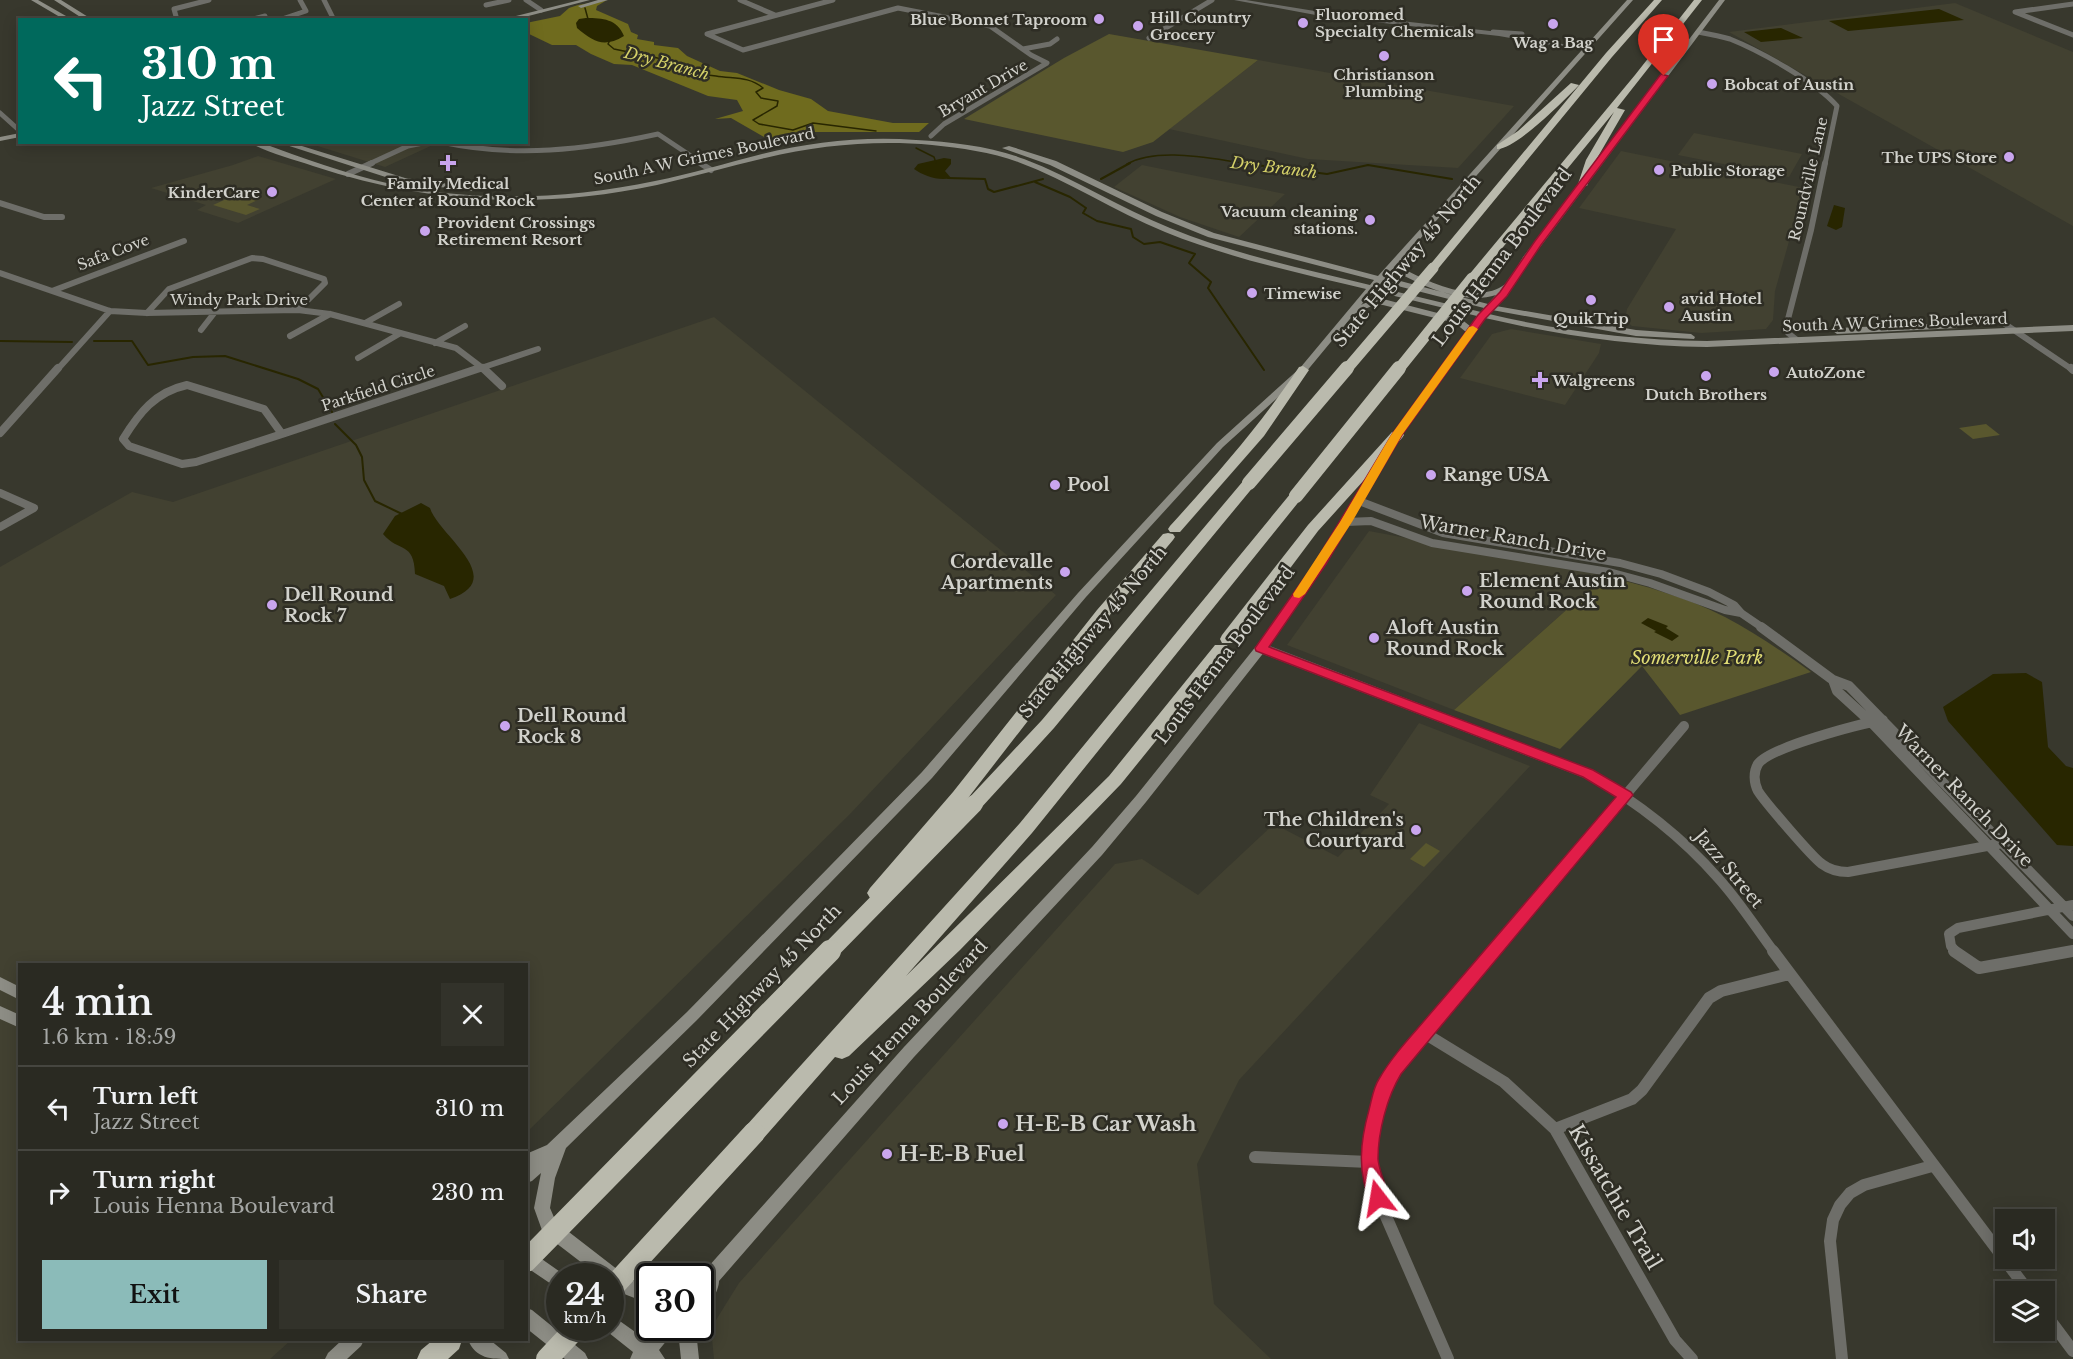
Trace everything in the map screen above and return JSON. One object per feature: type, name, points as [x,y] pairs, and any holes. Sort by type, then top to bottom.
[{"type":"highway","name":"State Highway 45 North","points":[[528,1259],[802,980],[966,800],[1048,724],[1249,483],[1433,268],[1609,55],[1658,0]]},
{"type":"highway","points":[[624,1275],[754,1133],[1026,828],[1638,77],[1698,0]]},
{"type":"highway","points":[[1500,147],[1521,133],[1609,55]]},
{"type":"highway","points":[[1583,184],[1591,160],[1638,77]]},
{"type":"highway","points":[[966,800],[1103,613],[1172,533],[1238,462],[1287,399],[1303,370]]},
{"type":"highway","points":[[754,1133],[953,944],[1115,780],[1225,644],[1313,528],[1397,435]]},
{"type":"highway","points":[[430,1359],[449,1341]]},
{"type":"highway","points":[[547,1359],[564,1341]]},
{"type":"main road","points":[[34,0],[66,18]]},
{"type":"main road","points":[[57,0],[87,18]]},
{"type":"main road","points":[[511,18],[587,0]]},
{"type":"main road","points":[[528,19],[605,0]]},
{"type":"main road","points":[[528,1174],[692,1016],[927,775],[1082,595],[1212,454],[1253,413],[1303,370],[1357,304],[1630,0]]},
{"type":"main road","name":"Louis Henna Boulevard","points":[[714,1274],[909,1052],[1097,851],[1261,648],[1346,522],[1397,435],[1471,331],[1503,294],[1722,0]]},
{"type":"main road","points":[[526,18],[546,13],[549,9]]},
{"type":"main road","points":[[0,139],[18,134]]},
{"type":"main road","name":"South A W Grimes Boulevard","points":[[287,144],[404,180],[457,187],[531,191],[635,180],[787,144],[854,135],[910,135],[1017,159],[1164,229],[1241,253],[1483,316],[1568,333],[1664,345],[2073,328]]},
{"type":"main road","name":"South A W Grimes Boulevard","points":[[257,144],[352,175],[406,189],[436,194],[511,198],[626,189],[820,145],[928,139],[1008,148],[1030,154],[1159,214],[1211,235],[1491,307],[1636,333],[1714,337],[2073,321]]},
{"type":"main road","points":[[0,146],[18,142]]},
{"type":"main road","points":[[1164,229],[1178,229],[1235,247],[1248,245]]},
{"type":"main road","points":[[1345,271],[1378,268],[1399,259]]},
{"type":"main road","points":[[1399,259],[1400,270],[1416,279],[1474,295],[1493,294],[1509,285]]},
{"type":"main road","points":[[1332,278],[1356,293],[1357,304]]},
{"type":"main road","points":[[1503,294],[1510,304],[1524,314]]},
{"type":"main road","points":[[1351,314],[1372,303],[1383,302],[1458,321],[1471,331],[1482,328]]},
{"type":"main road","points":[[1493,326],[1515,323]]},
{"type":"main road","points":[[1568,333],[1580,332],[1615,337],[1636,333]]},
{"type":"main road","points":[[0,984],[18,993]]},
{"type":"main road","points":[[0,1012],[18,1021]]},
{"type":"main road","points":[[528,1161],[559,1144]]},
{"type":"main road","points":[[559,1144],[548,1178],[542,1208],[549,1227],[625,1287],[636,1291]]},
{"type":"main road","points":[[528,1258],[546,1271]]},
{"type":"main road","points":[[714,1270],[721,1266]]},
{"type":"main road","points":[[714,1279],[721,1266]]},
{"type":"main road","points":[[528,1318],[579,1359]]},
{"type":"main road","points":[[624,1335],[647,1356],[657,1341]]},
{"type":"main road","points":[[334,1359],[353,1341]]},
{"type":"main road","points":[[478,1341],[500,1359]]},
{"type":"main road","points":[[688,1341],[690,1359]]},
{"type":"street","points":[[176,18],[174,9],[209,0]]},
{"type":"street","points":[[286,18],[306,11],[300,0]]},
{"type":"street","points":[[324,0],[333,18]]},
{"type":"street","points":[[486,5],[509,0]]},
{"type":"street","points":[[526,0],[541,10]]},
{"type":"street","points":[[532,0],[549,9]]},
{"type":"street","points":[[740,0],[776,15]]},
{"type":"street","points":[[833,0],[707,34],[743,51],[898,8],[990,26],[1023,49],[1050,44],[1057,39]]},
{"type":"street","points":[[1149,38],[1212,0]]},
{"type":"street","points":[[1237,0],[1321,14],[1522,34]]},
{"type":"street","points":[[1253,0],[1312,10],[1522,34],[1588,47]]},
{"type":"street","points":[[2073,4],[2015,12],[2073,35]]},
{"type":"street","points":[[257,18],[265,16]]},
{"type":"street","points":[[1461,29],[1588,47]]},
{"type":"street","name":"Roundville Lane","points":[[1698,32],[1740,44],[1815,87],[1832,98],[1837,106],[1811,230],[1788,319],[1788,333]]},
{"type":"street","name":"Bryant Drive","points":[[928,139],[944,124],[1045,66],[1047,63],[1023,49]]},
{"type":"street","points":[[0,113],[18,131]]},
{"type":"street","points":[[451,144],[490,152],[543,152],[595,147],[658,134],[711,170]]},
{"type":"street","points":[[352,175],[421,144]]},
{"type":"street","points":[[1056,177],[1071,172]]},
{"type":"street","points":[[0,202],[44,217],[62,217]]},
{"type":"street","points":[[0,209],[8,206]]},
{"type":"street","name":"Safa Cove","points":[[52,291],[184,240]]},
{"type":"street","points":[[147,314],[169,289],[245,260],[258,258],[324,279],[325,284],[298,310]]},
{"type":"street","name":"Windy Park Drive","points":[[0,273],[110,311],[147,314],[298,310],[330,314],[460,351],[502,386]]},
{"type":"street","points":[[365,323],[399,304]]},
{"type":"street","points":[[0,433],[110,311]]},
{"type":"street","points":[[201,330],[215,312]]},
{"type":"street","points":[[290,336],[330,314]]},
{"type":"street","points":[[2005,324],[2073,370]]},
{"type":"street","points":[[435,343],[465,326]]},
{"type":"street","points":[[1788,333],[1797,340]]},
{"type":"street","points":[[358,358],[399,334]]},
{"type":"street","name":"Parkfield Circle","points":[[282,434],[264,409],[188,385],[172,387],[156,395],[123,439],[129,447],[182,464],[196,462],[282,434],[483,368],[538,349]]},
{"type":"street","points":[[0,493],[34,508],[0,526]]},
{"type":"street","name":"Warner Ranch Drive","points":[[1359,501],[1443,533],[1620,563],[1661,574],[1734,604],[1741,613],[1798,652],[1833,680],[1850,686],[2003,843],[2069,906],[2073,916]]},
{"type":"street","name":"Warner Ranch Drive","points":[[1346,522],[1371,521],[1432,543],[1546,560],[1650,583],[1725,610],[1741,613]]},
{"type":"street","points":[[1544,549],[1546,560]]},
{"type":"street","name":"Jazz Street","points":[[1261,648],[1588,774],[1626,795],[1656,817],[1720,880],[2020,1281]]},
{"type":"street","name":"Warner Ranch Drive","points":[[1833,680],[1837,690],[1872,723],[2073,934]]},
{"type":"street","points":[[1883,720],[1769,754],[1759,761],[1754,769],[1754,780],[1759,792],[1813,857],[1828,868],[1848,872],[2003,843]]},
{"type":"street","points":[[1448,1359],[1378,1198],[1369,1161],[1372,1126],[1384,1086],[1424,1033],[1684,726]]},
{"type":"street","points":[[2069,906],[1958,928],[1949,934],[1948,942],[1954,952],[1979,968],[2073,951]]},
{"type":"street","points":[[1555,1129],[1632,1099],[1642,1090],[1692,1019],[1714,994],[1789,974]]},
{"type":"street","name":"Kissatchie Trail","points":[[1424,1033],[1504,1082],[1555,1129],[1675,1340],[1692,1359]]},
{"type":"street","points":[[1255,1157],[1369,1161]]},
{"type":"street","points":[[1842,1359],[1830,1241],[1834,1214],[1840,1203],[1851,1192],[1872,1180],[1932,1166]]},
{"type":"street","points":[[2055,1327],[2073,1351]]},
{"type":"shaded area","points":[[607,0],[597,6],[596,10],[628,24],[631,32],[638,35],[637,39],[654,42],[654,45],[678,48],[687,56],[720,71],[737,73],[779,90],[811,99],[828,111],[893,123],[929,123],[919,132],[809,132],[771,141],[731,118],[715,119],[743,111],[737,100],[708,96],[632,65],[614,64],[576,45],[552,45],[528,33],[528,23],[560,16],[569,8]]},
{"type":"shaded area","points":[[1955,3],[2073,52],[2073,226],[1729,32]]},
{"type":"shaded area","points":[[1939,9],[1964,20],[1848,31],[1829,21]]},
{"type":"shaded area","points":[[579,19],[609,21],[618,26],[624,36],[611,42],[594,40],[577,28],[576,23]]},
{"type":"shaded area","points":[[1781,28],[1803,38],[1761,42],[1744,32]]},
{"type":"shaded area","points":[[1258,60],[1514,106],[1458,168],[1308,159],[1169,129]]},
{"type":"shaded area","points":[[1694,133],[1802,154],[1789,177],[1678,155]]},
{"type":"shaded area","points":[[311,144],[435,144],[385,167]]},
{"type":"shaded area","points":[[1621,151],[1804,188],[1775,291],[1773,320],[1766,329],[1701,333],[1632,326],[1625,320],[1627,309],[1676,229],[1579,208]]},
{"type":"shaded area","points":[[258,156],[336,179],[238,223],[197,210],[206,205],[151,188],[233,165]]},
{"type":"shaded area","points":[[944,158],[951,159],[951,164],[945,171],[951,178],[931,177],[914,169],[918,164]]},
{"type":"shaded area","points":[[1142,165],[1285,194],[1239,237],[1180,217],[1114,187]]},
{"type":"shaded area","points":[[1834,205],[1845,208],[1842,227],[1836,230],[1827,226]]},
{"type":"shaded area","points":[[714,317],[1056,595],[850,814],[528,1131],[528,963],[18,963],[18,1341],[290,1341],[270,1359],[0,1359],[0,567],[132,492],[173,502]]},
{"type":"shaded area","points":[[1511,329],[1601,344],[1599,353],[1565,405],[1460,378],[1492,334]]},
{"type":"shaded area","points":[[421,503],[430,508],[466,556],[472,569],[473,580],[467,590],[450,599],[444,586],[415,574],[412,556],[409,552],[383,534],[395,516]]},
{"type":"shaded area","points":[[1369,531],[1603,575],[1454,710],[1287,645]]},
{"type":"shaded area","points":[[1648,618],[1668,626],[1666,628],[1679,636],[1672,641],[1654,632],[1656,631],[1641,623]]},
{"type":"shaded area","points":[[2026,673],[2042,682],[2048,747],[2066,766],[2073,768],[2073,846],[2057,845],[1948,721],[1943,707],[1993,674]]},
{"type":"shaded area","points":[[1419,723],[1530,766],[1239,1080],[1197,1164],[1214,1304],[1271,1359],[714,1359],[714,1323],[739,1283],[1115,864],[1142,859],[1198,895],[1274,824],[1338,857],[1389,804],[1370,795]]},
{"type":"green space","points":[[1109,34],[1258,60],[1153,142],[1123,152],[964,119],[1064,58]]},
{"type":"green space","points":[[242,192],[262,198],[247,205],[260,209],[246,215],[213,205]]},
{"type":"green space","points":[[1986,424],[2000,435],[1973,439],[1959,428]]},
{"type":"green space","name":"Somerville Park","points":[[1603,575],[1665,593],[1711,610],[1758,636],[1811,672],[1680,715],[1642,666],[1560,749],[1454,710]]},
{"type":"green space","points":[[1426,843],[1440,851],[1424,867],[1410,859]]},
{"type":"waterway","name":"Dry Branch","points":[[585,8],[588,19]]},
{"type":"waterway","name":"Dry Branch","points":[[610,40],[608,44],[614,49],[667,60],[667,65],[673,67],[758,84],[763,88],[756,92],[761,98],[778,101],[777,106],[753,120],[759,124],[793,130],[813,123],[876,131]]},
{"type":"waterway","name":"Dry Branch","points":[[916,148],[934,157],[936,163]]},
{"type":"waterway","name":"Dry Branch","points":[[1127,164],[1140,159],[1171,155],[1252,164]]},
{"type":"waterway","name":"Dry Branch","points":[[1101,179],[1130,163]]},
{"type":"waterway","name":"Dry Branch","points":[[1240,163],[1327,174],[1368,165],[1452,179]]},
{"type":"waterway","name":"Dry Branch","points":[[948,178],[985,179],[988,189],[994,192],[1043,179]]},
{"type":"waterway","points":[[1035,182],[1070,197],[1086,208],[1083,213],[1097,221],[1131,229],[1133,237],[1144,244],[1160,242],[1195,254],[1189,263],[1211,282],[1208,288],[1264,370]]},
{"type":"waterway","points":[[0,341],[72,342]]},
{"type":"waterway","points":[[94,341],[132,341],[148,365],[193,357],[225,356],[298,379],[318,389],[332,412]]},
{"type":"waterway","points":[[335,424],[356,445],[362,457],[364,480],[375,501],[402,514]]},
{"type":"slow traffic","points":[[1299,594],[1359,501],[1397,435],[1473,329]]},
{"type":"place","name":"Blue Bonnet Taproom","points":[[1099,19]]},
{"type":"place","name":"Fluoromed Specialty Chemicals","points":[[1303,23]]},
{"type":"place","name":"Wag a Bag","points":[[1553,24]]},
{"type":"place","name":"Hill Country Grocery","points":[[1138,26]]},
{"type":"place","name":"Christianson Plumbing","points":[[1384,56]]},
{"type":"place","name":"Bobcat of Austin","points":[[1712,84]]},
{"type":"place","name":"The UPS Store","points":[[2009,157]]},
{"type":"place","name":"Family Medical Center at Round Rock","points":[[448,163]]},
{"type":"place","name":"Public Storage","points":[[1659,170]]},
{"type":"place","name":"KinderCare","points":[[272,192]]},
{"type":"place","name":"Vacuum cleaning stations.","points":[[1370,220]]},
{"type":"place","name":"Provident Crossings Retirement Resort","points":[[425,231]]},
{"type":"place","name":"Timewise","points":[[1252,293]]},
{"type":"place","name":"QuikTrip","points":[[1591,300]]},
{"type":"place","name":"avid Hotel Austin","points":[[1669,307]]},
{"type":"place","name":"AutoZone","points":[[1774,372]]},
{"type":"place","name":"Dutch Brothers","points":[[1706,376]]},
{"type":"place","name":"Walgreens","points":[[1540,380]]},
{"type":"place","name":"Range USA","points":[[1431,475]]},
{"type":"place","name":"Pool","points":[[1055,485]]},
{"type":"place","name":"Cordevalle Apartments","points":[[1065,572]]},
{"type":"place","name":"Element Austin Round Rock","points":[[1467,591]]},
{"type":"place","name":"Dell Round Rock 7","points":[[272,605]]},
{"type":"place","name":"Aloft Austin Round Rock","points":[[1374,638]]},
{"type":"place","name":"Dell Round Rock 8","points":[[505,726]]},
{"type":"place","name":"The Children's Courtyard","points":[[1416,830]]},
{"type":"place","name":"H-E-B Car Wash","points":[[1003,1124]]},
{"type":"place","name":"H-E-B Fuel","points":[[887,1154]]},
{"type":"route","points":[[1378,1198],[1369,1161],[1370,1139],[1384,1086],[1424,1033],[1626,795],[1588,774],[1261,648],[1320,564],[1397,435],[1482,317],[1503,294],[1526,259],[1664,76]]}]
